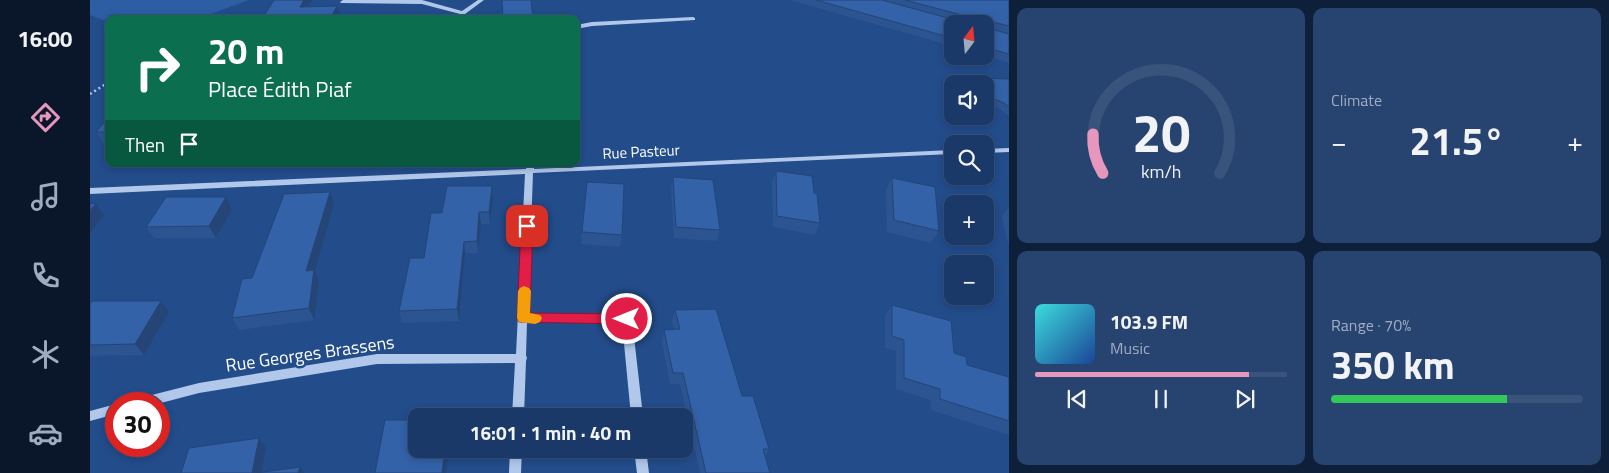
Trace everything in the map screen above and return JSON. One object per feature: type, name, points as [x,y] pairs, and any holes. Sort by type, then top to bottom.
[{"type":"street","points":[[343,2],[422,2],[463,13],[481,0]]},
{"type":"street","points":[[580,26],[693,19]]},
{"type":"street","points":[[994,151],[1009,150]]},
{"type":"street","name":"Rue Pasteur","points":[[580,165],[944,152]]},
{"type":"street","points":[[519,408],[530,167]]},
{"type":"street","name":"Rue Pasteur","points":[[90,191],[530,167]]},
{"type":"street","points":[[523,318],[627,319],[636,408]]},
{"type":"street","name":"Rue Georges Brassens","points":[[170,395],[199,388],[377,359],[522,358]]},
{"type":"street","points":[[90,416],[105,412]]},
{"type":"street","points":[[515,473],[516,458]]},
{"type":"street","points":[[641,458],[643,473]]},
{"type":"path","points":[[90,94],[105,85]]},
{"type":"shaded area","points":[[90,0],[249,0],[208,15],[105,15],[105,21],[90,15]]},
{"type":"building","points":[[274,0],[304,0],[300,7],[337,6],[332,15],[265,15]]},
{"type":"building","points":[[502,0],[531,0],[533,15],[503,15]]},
{"type":"building","points":[[816,0],[882,0],[944,17],[944,36]]},
{"type":"building","points":[[905,0],[1009,0],[1009,26],[994,22],[994,15],[962,15]]},
{"type":"building","points":[[994,30],[1009,34],[1009,54],[994,50]]},
{"type":"building","points":[[994,79],[1009,79],[1009,107],[994,99]]},
{"type":"building","points":[[105,122],[105,132],[96,132]]},
{"type":"building","points":[[776,171],[812,176],[814,193],[817,194],[820,223],[777,216]]},
{"type":"building","points":[[673,177],[713,180],[720,230],[676,227]]},
{"type":"building","points":[[892,178],[935,187],[939,231],[894,220]]},
{"type":"building","points":[[587,182],[624,184],[622,235],[582,232]]},
{"type":"building","points":[[447,186],[492,186],[489,212],[479,212],[477,241],[464,242],[457,309],[399,311],[410,258],[424,258],[431,213],[442,213]]},
{"type":"building","points":[[330,192],[306,271],[314,270],[309,308],[232,318],[242,279],[252,278],[284,194]]},
{"type":"building","points":[[166,197],[226,197],[209,226],[146,227]]},
{"type":"building","points":[[96,203],[90,211],[90,204]]},
{"type":"building","points":[[92,301],[161,301],[135,344],[90,345],[90,304]]},
{"type":"building","points":[[892,305],[951,321],[954,353],[966,357],[967,365],[1009,377],[1009,421],[940,399],[940,389],[904,378],[904,340],[892,336]]},
{"type":"building","points":[[716,309],[742,396],[753,396],[769,449],[763,449],[770,473],[706,473],[693,416],[693,408],[691,408],[683,373],[673,373],[664,330],[680,329],[675,310]]},
{"type":"building","points":[[385,420],[408,420],[408,458],[444,458],[442,473],[375,473]]},
{"type":"building","points":[[259,438],[252,473],[181,473],[189,448]]},
{"type":"building","points":[[300,467],[298,473],[257,473]]},
{"type":"slow traffic","points":[[524,291],[523,318],[535,318]]},
{"type":"route","points":[[527,226],[523,318],[627,319]]}]
